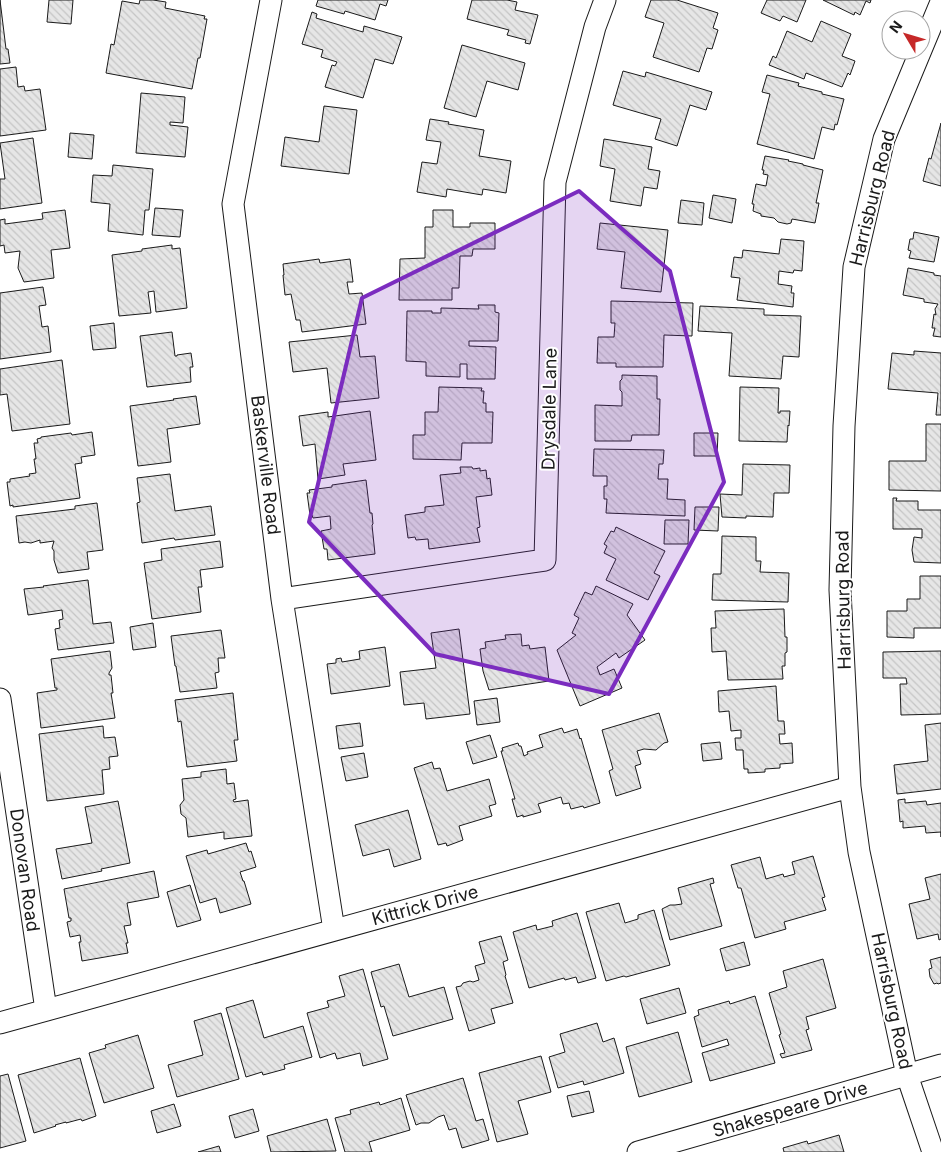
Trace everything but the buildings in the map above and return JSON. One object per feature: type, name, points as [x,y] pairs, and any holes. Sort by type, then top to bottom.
[{"type":"street","name":"Baskerville Road","points":[[271,0],[233,204],[282,599],[334,930]]},
{"type":"street","name":"Drysdale Lane","points":[[282,599],[545,560],[555,182],[595,27],[605,0]]},
{"type":"street","name":"Harrisburg Road","points":[[931,26],[941,2]]},
{"type":"street","name":"Harrisburg Road","points":[[917,60],[884,139],[854,268],[844,426],[840,590],[850,787],[859,852],[907,1075],[933,1152]]},
{"type":"street","name":"Donovan Road","points":[[0,699],[46,1010]]},
{"type":"street","name":"Kittrick Drive","points":[[0,1023],[850,787]]},
{"type":"street","name":"Shakespeare Drive","points":[[638,1152],[941,1065]]},
{"type":"highlighted area","points":[[579,191],[670,271],[724,482],[609,694],[435,654],[309,522],[362,298]]}]
